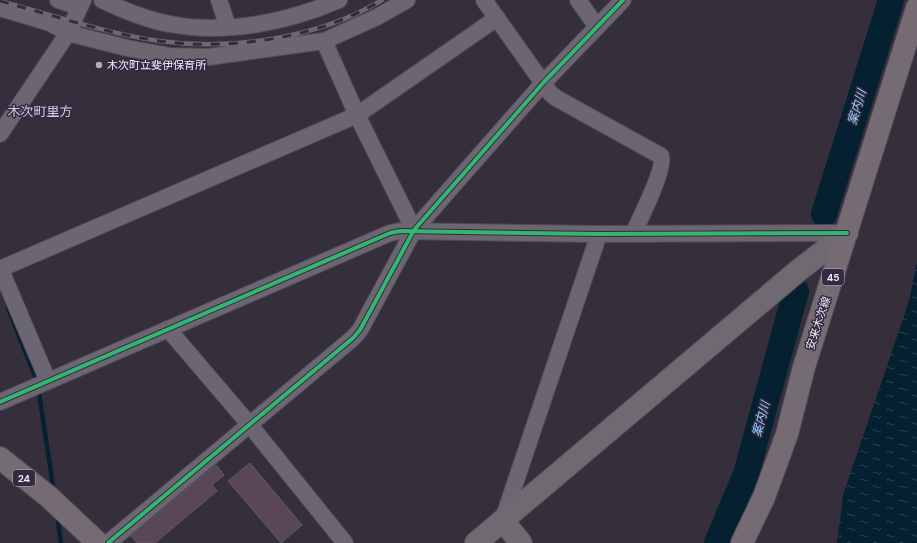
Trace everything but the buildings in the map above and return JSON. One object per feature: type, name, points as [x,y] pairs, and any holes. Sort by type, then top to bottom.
[{"type":"main road","name":"安来木次線","points":[[742,543],[764,497],[778,460],[804,367],[917,8]]},
{"type":"main road","name":"24","points":[[0,458],[56,504],[98,543]]},
{"type":"street","points":[[0,134],[68,33],[81,3],[58,0]]},
{"type":"street","points":[[102,0],[129,12],[170,24],[193,27],[228,27],[272,22],[318,9],[339,0]]},
{"type":"street","points":[[219,0],[228,27]]},
{"type":"street","points":[[0,8],[50,23],[68,33],[126,48],[170,56],[209,57],[324,41],[377,17],[407,0]]},
{"type":"street","points":[[484,0],[544,82],[550,93],[556,98],[661,156],[662,160],[657,178],[633,234]]},
{"type":"street","points":[[578,0],[598,27]]},
{"type":"street","points":[[108,543],[353,338],[360,330],[414,230],[544,82],[623,0]]},
{"type":"street","points":[[48,381],[0,269],[357,115],[497,18]]},
{"type":"street","points":[[324,41],[357,115],[414,230]]},
{"type":"street","points":[[0,402],[390,234],[414,230],[599,234],[847,233]]},
{"type":"street","points":[[476,543],[793,275],[847,233]]},
{"type":"street","points":[[503,521],[599,234]]},
{"type":"street","points":[[168,329],[249,424],[345,543]]},
{"type":"street","points":[[503,521],[520,543]]},
{"type":"water","points":[[917,262],[917,543],[837,543],[843,495],[909,301]]},
{"type":"waterway","name":"案内川","points":[[824,214],[891,0]]},
{"type":"waterway","name":"案内川","points":[[717,543],[746,474],[796,291]]},
{"type":"waterway","points":[[8,308],[36,379]]},
{"type":"waterway","points":[[39,393],[54,492]]},
{"type":"waterway","points":[[57,515],[61,543]]},
{"type":"railway","points":[[0,1],[99,29],[139,38],[187,44],[216,44],[245,42],[303,32],[331,24],[382,0]]},
{"type":"cycle path","points":[[108,543],[353,338],[360,330],[414,230],[544,82],[623,0]]},
{"type":"cycle path","points":[[0,402],[390,233],[400,231],[599,234],[847,233]]},
{"type":"place","name":"木次町立斐伊保育所","points":[[99,65]]},
{"type":"district","name":"木次町里方","points":[[40,111]]}]
